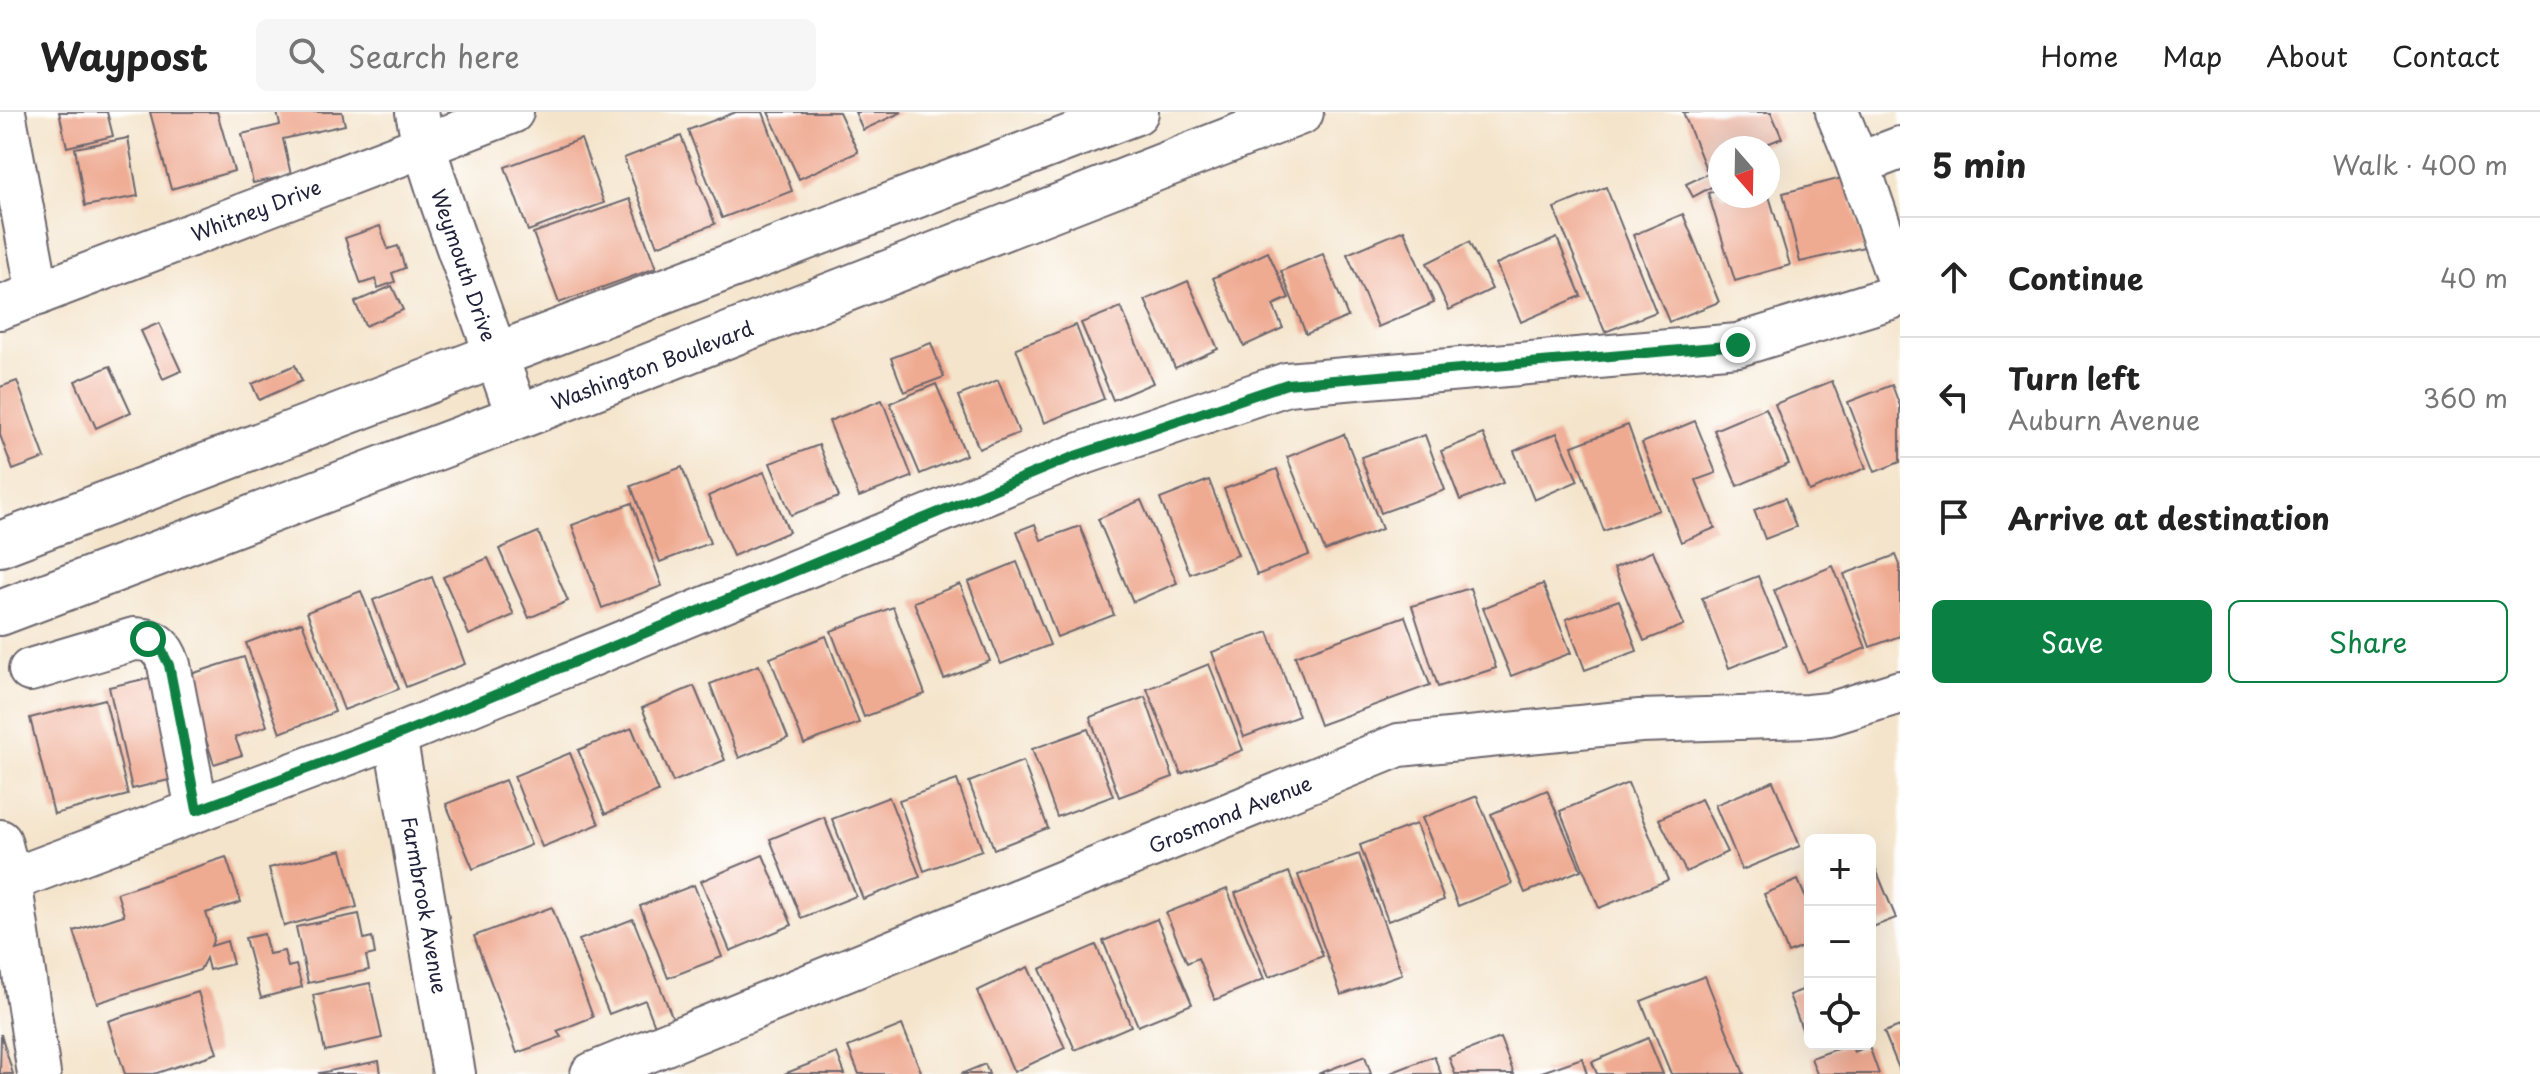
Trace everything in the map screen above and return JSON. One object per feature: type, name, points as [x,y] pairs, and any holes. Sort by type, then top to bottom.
[{"type":"highway","points":[[0,544],[1136,112]]},
{"type":"highway","name":"Washington Boulevard","points":[[0,613],[518,417],[1301,112]]},
{"type":"street","points":[[4,112],[19,301]]},
{"type":"street","name":"Whitney Drive","points":[[19,301],[420,129],[512,112]]},
{"type":"street","points":[[1837,112],[1900,285]]},
{"type":"street","name":"Weymouth Drive","points":[[420,129],[518,417]]},
{"type":"street","points":[[1858,164],[1900,148]]},
{"type":"street","points":[[5,882],[395,736],[1075,456],[1287,384],[1738,345],[1900,295]]},
{"type":"street","points":[[30,670],[134,639],[148,639],[159,645],[169,665],[197,810]]},
{"type":"street","name":"Grosmond Avenue","points":[[592,1074],[1399,745],[1640,721],[1829,714],[1900,692]]},
{"type":"street","name":"Farmbrook Avenue","points":[[395,736],[454,1074]]},
{"type":"street","points":[[0,841],[39,1074]]},
{"type":"building","points":[[59,112],[107,112],[113,136],[67,147]]},
{"type":"building","points":[[150,112],[217,112],[234,171],[171,189]]},
{"type":"building","points":[[277,112],[342,112],[345,125],[283,139],[291,175],[253,183],[242,134],[280,125]]},
{"type":"building","points":[[736,112],[763,112],[792,191],[722,218],[688,130]]},
{"type":"building","points":[[768,112],[839,112],[858,152],[799,179]]},
{"type":"building","points":[[855,112],[902,112],[863,130]]},
{"type":"building","points":[[1683,112],[1771,112],[1782,138],[1708,136],[1706,169]]},
{"type":"building","points":[[681,136],[715,224],[657,246],[624,158]]},
{"type":"building","points":[[128,138],[138,196],[85,206],[75,148]]},
{"type":"building","points":[[581,139],[604,203],[528,231],[505,167]]},
{"type":"building","points":[[1708,173],[1708,189],[1693,197],[1686,184]]},
{"type":"building","points":[[1846,177],[1864,247],[1800,262],[1783,193]]},
{"type":"building","points":[[1606,187],[1656,312],[1605,332],[1554,208]]},
{"type":"building","points":[[630,199],[656,268],[559,303],[533,233]]},
{"type":"building","points":[[1713,208],[1773,208],[1790,265],[1735,281]]},
{"type":"building","points":[[1683,214],[1719,302],[1669,322],[1633,235]]},
{"type":"building","points":[[380,226],[388,249],[398,246],[405,268],[392,273],[395,282],[378,288],[376,279],[361,284],[345,238]]},
{"type":"building","points":[[1404,230],[1434,303],[1378,327],[1347,254]]},
{"type":"building","points":[[1557,238],[1581,296],[1521,322],[1496,264]]},
{"type":"building","points":[[1469,242],[1492,289],[1449,310],[1427,263]]},
{"type":"building","points":[[1268,252],[1289,298],[1273,305],[1283,328],[1244,346],[1213,278]]},
{"type":"building","points":[[1323,254],[1348,317],[1306,334],[1281,271]]},
{"type":"building","points":[[1188,281],[1218,349],[1175,368],[1145,300]]},
{"type":"building","points":[[392,286],[403,310],[365,326],[355,302]]},
{"type":"building","points":[[1121,307],[1153,383],[1113,400],[1081,323]]},
{"type":"building","points":[[159,323],[181,371],[163,379],[141,331]]},
{"type":"building","points":[[1076,325],[1104,399],[1044,423],[1016,348]]},
{"type":"building","points":[[931,343],[944,377],[904,392],[891,358]]},
{"type":"building","points":[[295,365],[302,381],[259,400],[252,384]]},
{"type":"building","points":[[110,366],[131,412],[96,428],[75,381]]},
{"type":"building","points":[[998,380],[1019,433],[979,449],[958,396]]},
{"type":"building","points":[[17,381],[45,458],[13,470],[0,435],[0,387]]},
{"type":"building","points":[[1832,381],[1866,468],[1809,491],[1775,404]]},
{"type":"building","points":[[936,384],[966,455],[920,474],[890,403]]},
{"type":"building","points":[[1892,385],[1900,406],[1900,462],[1875,472],[1848,402]]},
{"type":"building","points":[[882,400],[912,477],[859,497],[829,421]]},
{"type":"building","points":[[1766,408],[1789,464],[1737,486],[1714,430]]},
{"type":"building","points":[[1695,421],[1716,473],[1696,480],[1715,528],[1681,542],[1642,443]]},
{"type":"building","points":[[1628,425],[1659,510],[1604,531],[1572,446]]},
{"type":"building","points":[[1557,433],[1578,481],[1534,500],[1514,451]]},
{"type":"building","points":[[1344,434],[1382,529],[1325,551],[1287,457]]},
{"type":"building","points":[[1483,434],[1503,483],[1460,500],[1441,451]]},
{"type":"building","points":[[1425,435],[1445,490],[1381,513],[1361,457]]},
{"type":"building","points":[[819,445],[839,497],[791,515],[770,463]]},
{"type":"building","points":[[682,467],[710,543],[660,562],[631,486]]},
{"type":"building","points":[[1277,469],[1309,555],[1257,575],[1224,489]]},
{"type":"building","points":[[764,472],[789,532],[733,556],[708,496]]},
{"type":"building","points":[[1209,480],[1238,555],[1190,574],[1160,499]]},
{"type":"building","points":[[1785,498],[1796,527],[1765,539],[1754,510]]},
{"type":"building","points":[[1141,500],[1177,583],[1133,602],[1098,519]]},
{"type":"building","points":[[632,503],[662,586],[602,608],[572,525]]},
{"type":"building","points":[[1035,524],[1041,540],[1080,526],[1114,615],[1057,637],[1017,531]]},
{"type":"building","points":[[538,532],[568,601],[529,618],[499,549]]},
{"type":"building","points":[[1653,551],[1684,625],[1644,641],[1614,568]]},
{"type":"building","points":[[1896,555],[1900,565],[1900,636],[1870,647],[1844,574]]},
{"type":"building","points":[[488,558],[514,615],[469,635],[443,577]]},
{"type":"building","points":[[1017,562],[1050,645],[1001,664],[968,582]]},
{"type":"building","points":[[1833,566],[1866,648],[1807,672],[1774,590]]},
{"type":"building","points":[[1758,576],[1786,646],[1729,668],[1702,598]]},
{"type":"building","points":[[432,577],[465,664],[406,687],[373,600]]},
{"type":"building","points":[[960,584],[990,661],[944,679],[914,602]]},
{"type":"building","points":[[1543,584],[1571,653],[1511,676],[1483,608]]},
{"type":"building","points":[[1470,588],[1496,668],[1438,687],[1412,606]]},
{"type":"building","points":[[361,591],[399,689],[344,710],[307,612]]},
{"type":"building","points":[[1619,600],[1637,651],[1585,670],[1566,619]]},
{"type":"building","points":[[893,607],[925,694],[864,717],[831,631]]},
{"type":"building","points":[[1405,616],[1430,685],[1320,725],[1295,656]]},
{"type":"building","points":[[302,622],[335,712],[280,733],[246,643]]},
{"type":"building","points":[[1268,632],[1299,716],[1244,737],[1212,652]]},
{"type":"building","points":[[826,636],[859,723],[804,744],[770,658]]},
{"type":"building","points":[[244,657],[267,726],[235,737],[242,755],[214,764],[185,676]]},
{"type":"building","points":[[1209,664],[1243,750],[1181,774],[1147,689]]},
{"type":"building","points":[[759,665],[788,738],[739,758],[710,684]]},
{"type":"building","points":[[162,675],[185,776],[132,789],[109,687]]},
{"type":"building","points":[[694,686],[725,760],[673,782],[642,708]]},
{"type":"building","points":[[1145,697],[1173,777],[1119,797],[1090,717]]},
{"type":"building","points":[[105,699],[128,795],[54,814],[30,718]]},
{"type":"building","points":[[632,728],[658,792],[605,814],[578,750]]},
{"type":"building","points":[[1088,729],[1113,796],[1057,817],[1032,749]]},
{"type":"building","points":[[570,753],[599,824],[542,847],[514,776]]},
{"type":"building","points":[[1023,761],[1048,828],[994,849],[969,782]]},
{"type":"building","points":[[505,780],[531,845],[473,869],[446,804]]},
{"type":"building","points":[[957,780],[982,850],[924,871],[899,800]]},
{"type":"building","points":[[1773,781],[1800,846],[1742,870],[1715,805]]},
{"type":"building","points":[[1628,783],[1668,880],[1599,908],[1560,811]]},
{"type":"building","points":[[1547,790],[1581,870],[1525,893],[1491,814]]},
{"type":"building","points":[[1477,796],[1512,884],[1458,906],[1422,818]]},
{"type":"building","points":[[889,797],[920,877],[863,899],[832,819]]},
{"type":"building","points":[[1701,799],[1727,852],[1686,872],[1659,819]]},
{"type":"building","points":[[824,817],[856,896],[801,918],[770,839]]},
{"type":"building","points":[[1416,824],[1444,900],[1388,921],[1360,845]]},
{"type":"building","points":[[342,850],[357,907],[284,926],[269,868]]},
{"type":"building","points":[[1359,854],[1402,974],[1341,995],[1298,875]]},
{"type":"building","points":[[763,855],[792,925],[730,951],[701,881]]},
{"type":"building","points":[[226,857],[241,902],[206,913],[214,938],[211,946],[227,941],[233,964],[209,970],[206,958],[200,970],[97,1003],[74,931],[124,915],[117,893]]},
{"type":"building","points":[[1876,870],[1896,918],[1876,926]]},
{"type":"building","points":[[1289,872],[1323,956],[1269,977],[1235,893]]},
{"type":"building","points":[[1798,880],[1804,894],[1804,946],[1788,953],[1764,894]]},
{"type":"building","points":[[694,885],[722,957],[668,978],[640,906]]},
{"type":"building","points":[[1227,889],[1264,979],[1215,1000],[1198,958],[1187,963],[1166,913]]},
{"type":"building","points":[[552,907],[593,1017],[557,1031],[561,1037],[517,1053],[474,936]]},
{"type":"building","points":[[359,914],[364,939],[372,937],[375,954],[366,956],[369,970],[308,983],[296,927]]},
{"type":"building","points":[[633,919],[673,1019],[655,1026],[645,1000],[609,1014],[579,940]]},
{"type":"building","points":[[1157,919],[1192,1004],[1138,1026],[1103,941]]},
{"type":"building","points":[[264,934],[269,954],[284,951],[288,967],[296,965],[302,987],[261,998],[245,938]]},
{"type":"building","points":[[1096,945],[1131,1026],[1075,1050],[1040,969]]},
{"type":"building","points":[[1028,967],[1065,1048],[1014,1072],[977,991]]},
{"type":"building","points":[[1705,976],[1744,1074],[1671,1074],[1641,1001]]},
{"type":"building","points":[[370,983],[382,1038],[325,1051],[313,995]]},
{"type":"building","points":[[1804,989],[1804,1034],[1789,995]]},
{"type":"building","points":[[198,992],[217,1053],[154,1074],[125,1074],[108,1021]]},
{"type":"building","points":[[902,1025],[922,1074],[859,1074],[848,1047]]},
{"type":"building","points":[[1900,1026],[1900,1071],[1884,1032]]},
{"type":"building","points":[[1,1034],[13,1074],[0,1074]]},
{"type":"building","points":[[1500,1038],[1514,1074],[1455,1074],[1449,1057]]},
{"type":"building","points":[[1648,1038],[1663,1074],[1597,1074],[1592,1062]]},
{"type":"building","points":[[1834,1050],[1870,1050],[1879,1074],[1817,1074],[1811,1058]]},
{"type":"building","points":[[837,1053],[845,1074],[784,1074]]},
{"type":"building","points":[[1365,1056],[1371,1074],[1318,1074]]},
{"type":"building","points":[[1434,1056],[1441,1074],[1388,1074]]},
{"type":"building","points":[[1582,1058],[1587,1074],[1536,1074]]},
{"type":"building","points":[[379,1061],[381,1074],[319,1073]]},
{"type":"building","points":[[985,1064],[989,1074],[961,1074]]},
{"type":"route","points":[[148,639],[159,645],[169,665],[197,810],[395,736],[1075,456],[1287,384],[1738,345]]}]
